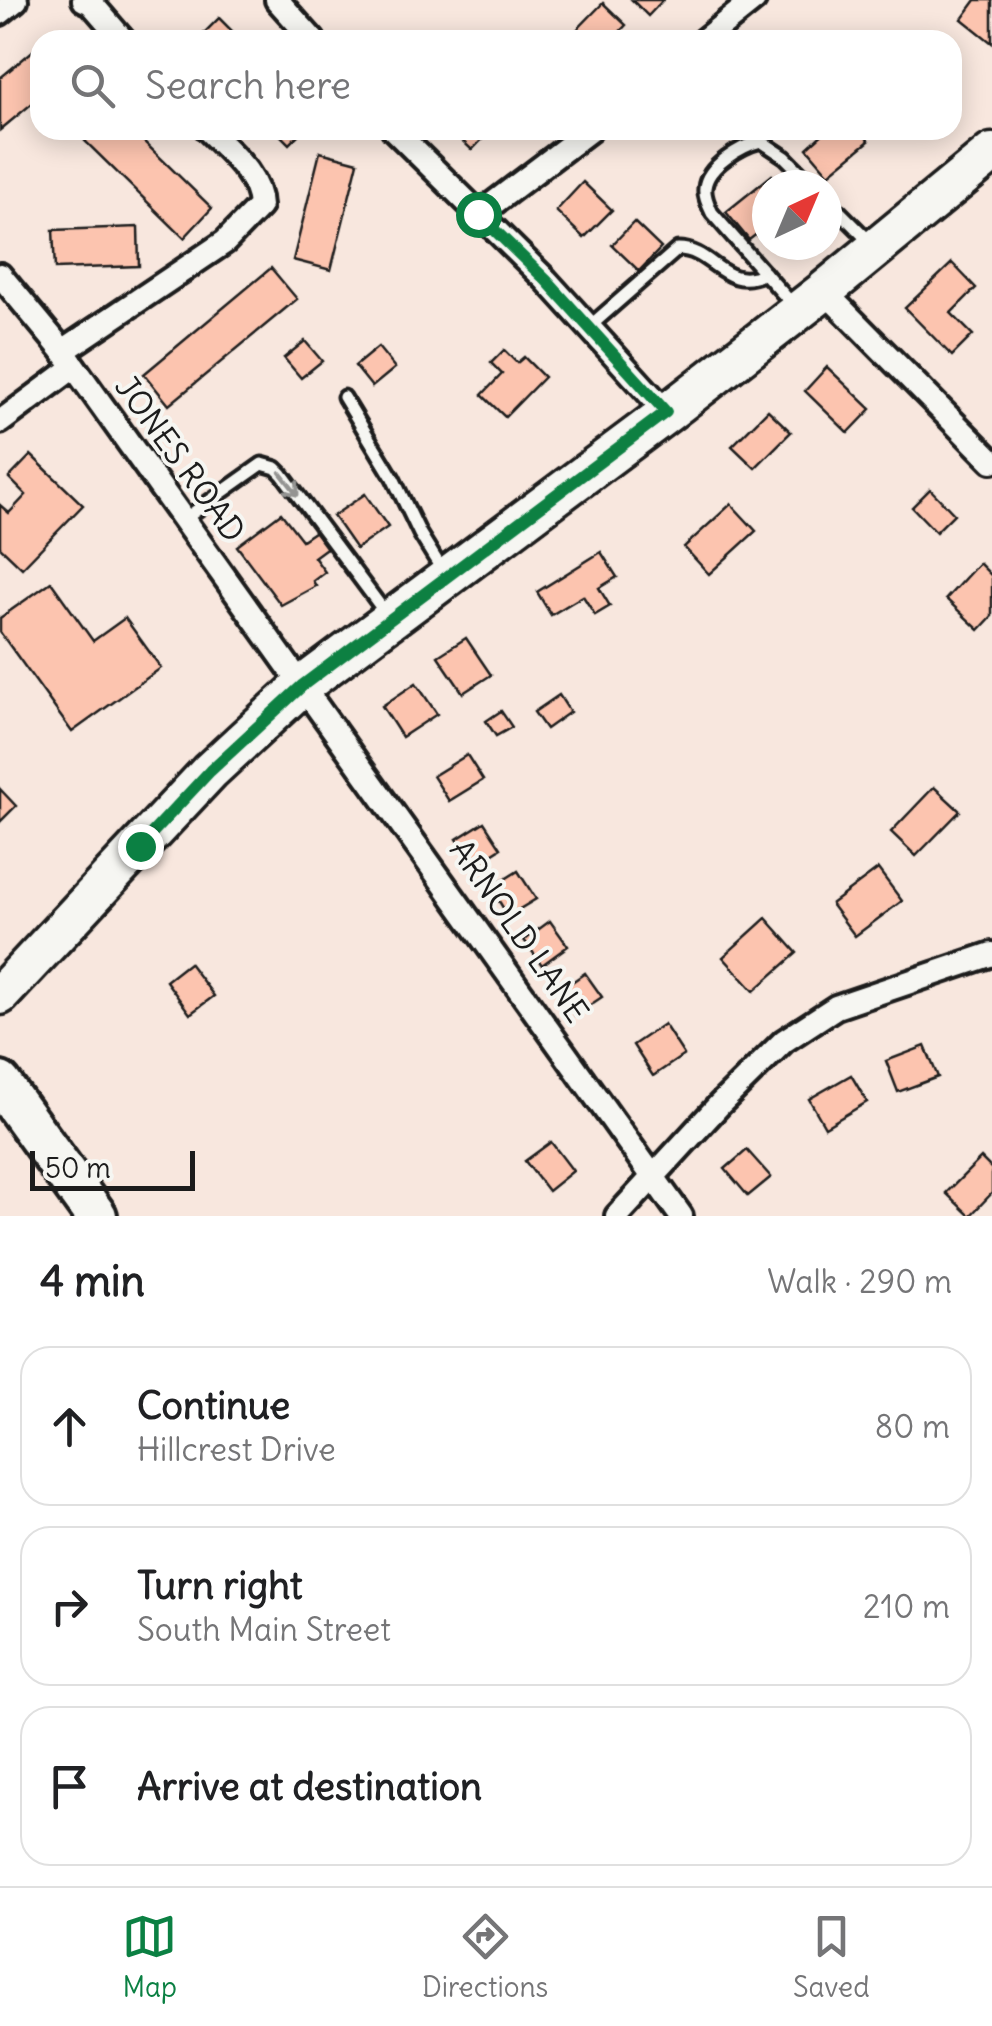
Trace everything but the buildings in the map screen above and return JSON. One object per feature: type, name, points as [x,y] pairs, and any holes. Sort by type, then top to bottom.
[{"type":"highway","points":[[0,1082],[96,1216]]},
{"type":"main road","points":[[0,994],[210,771],[303,685],[811,301],[992,153]]},
{"type":"street","points":[[0,13],[16,0]]},
{"type":"street","points":[[84,0],[115,30]]},
{"type":"street","points":[[278,0],[305,30]]},
{"type":"street","points":[[716,30],[754,0]]},
{"type":"street","points":[[0,422],[68,359],[225,242],[260,206],[260,189],[218,140]]},
{"type":"street","points":[[404,140],[588,326],[666,412]]},
{"type":"street","points":[[478,214],[577,140]]},
{"type":"street","name":"JONES ROAD","points":[[0,275],[68,359],[303,685]]},
{"type":"street","points":[[811,301],[992,461]]},
{"type":"street","name":"ARNOLD LANE","points":[[303,685],[681,1216]]},
{"type":"street","points":[[617,1216],[784,1041],[836,1008],[992,954]]},
{"type":"lane","points":[[752,258],[712,213],[704,196],[705,183],[715,167],[761,141],[799,170]]},
{"type":"lane","points":[[842,214],[876,248]]},
{"type":"lane","points":[[588,326],[678,249],[688,249],[734,278],[750,280],[765,273]]},
{"type":"lane","points":[[754,260],[765,273],[811,301]]},
{"type":"lane","points":[[344,396],[447,577]]},
{"type":"lane","points":[[183,520],[262,464],[268,464],[282,474],[390,619]]},
{"type":"route","points":[[140,846],[210,771],[303,685],[666,412],[546,280],[478,214]]}]
